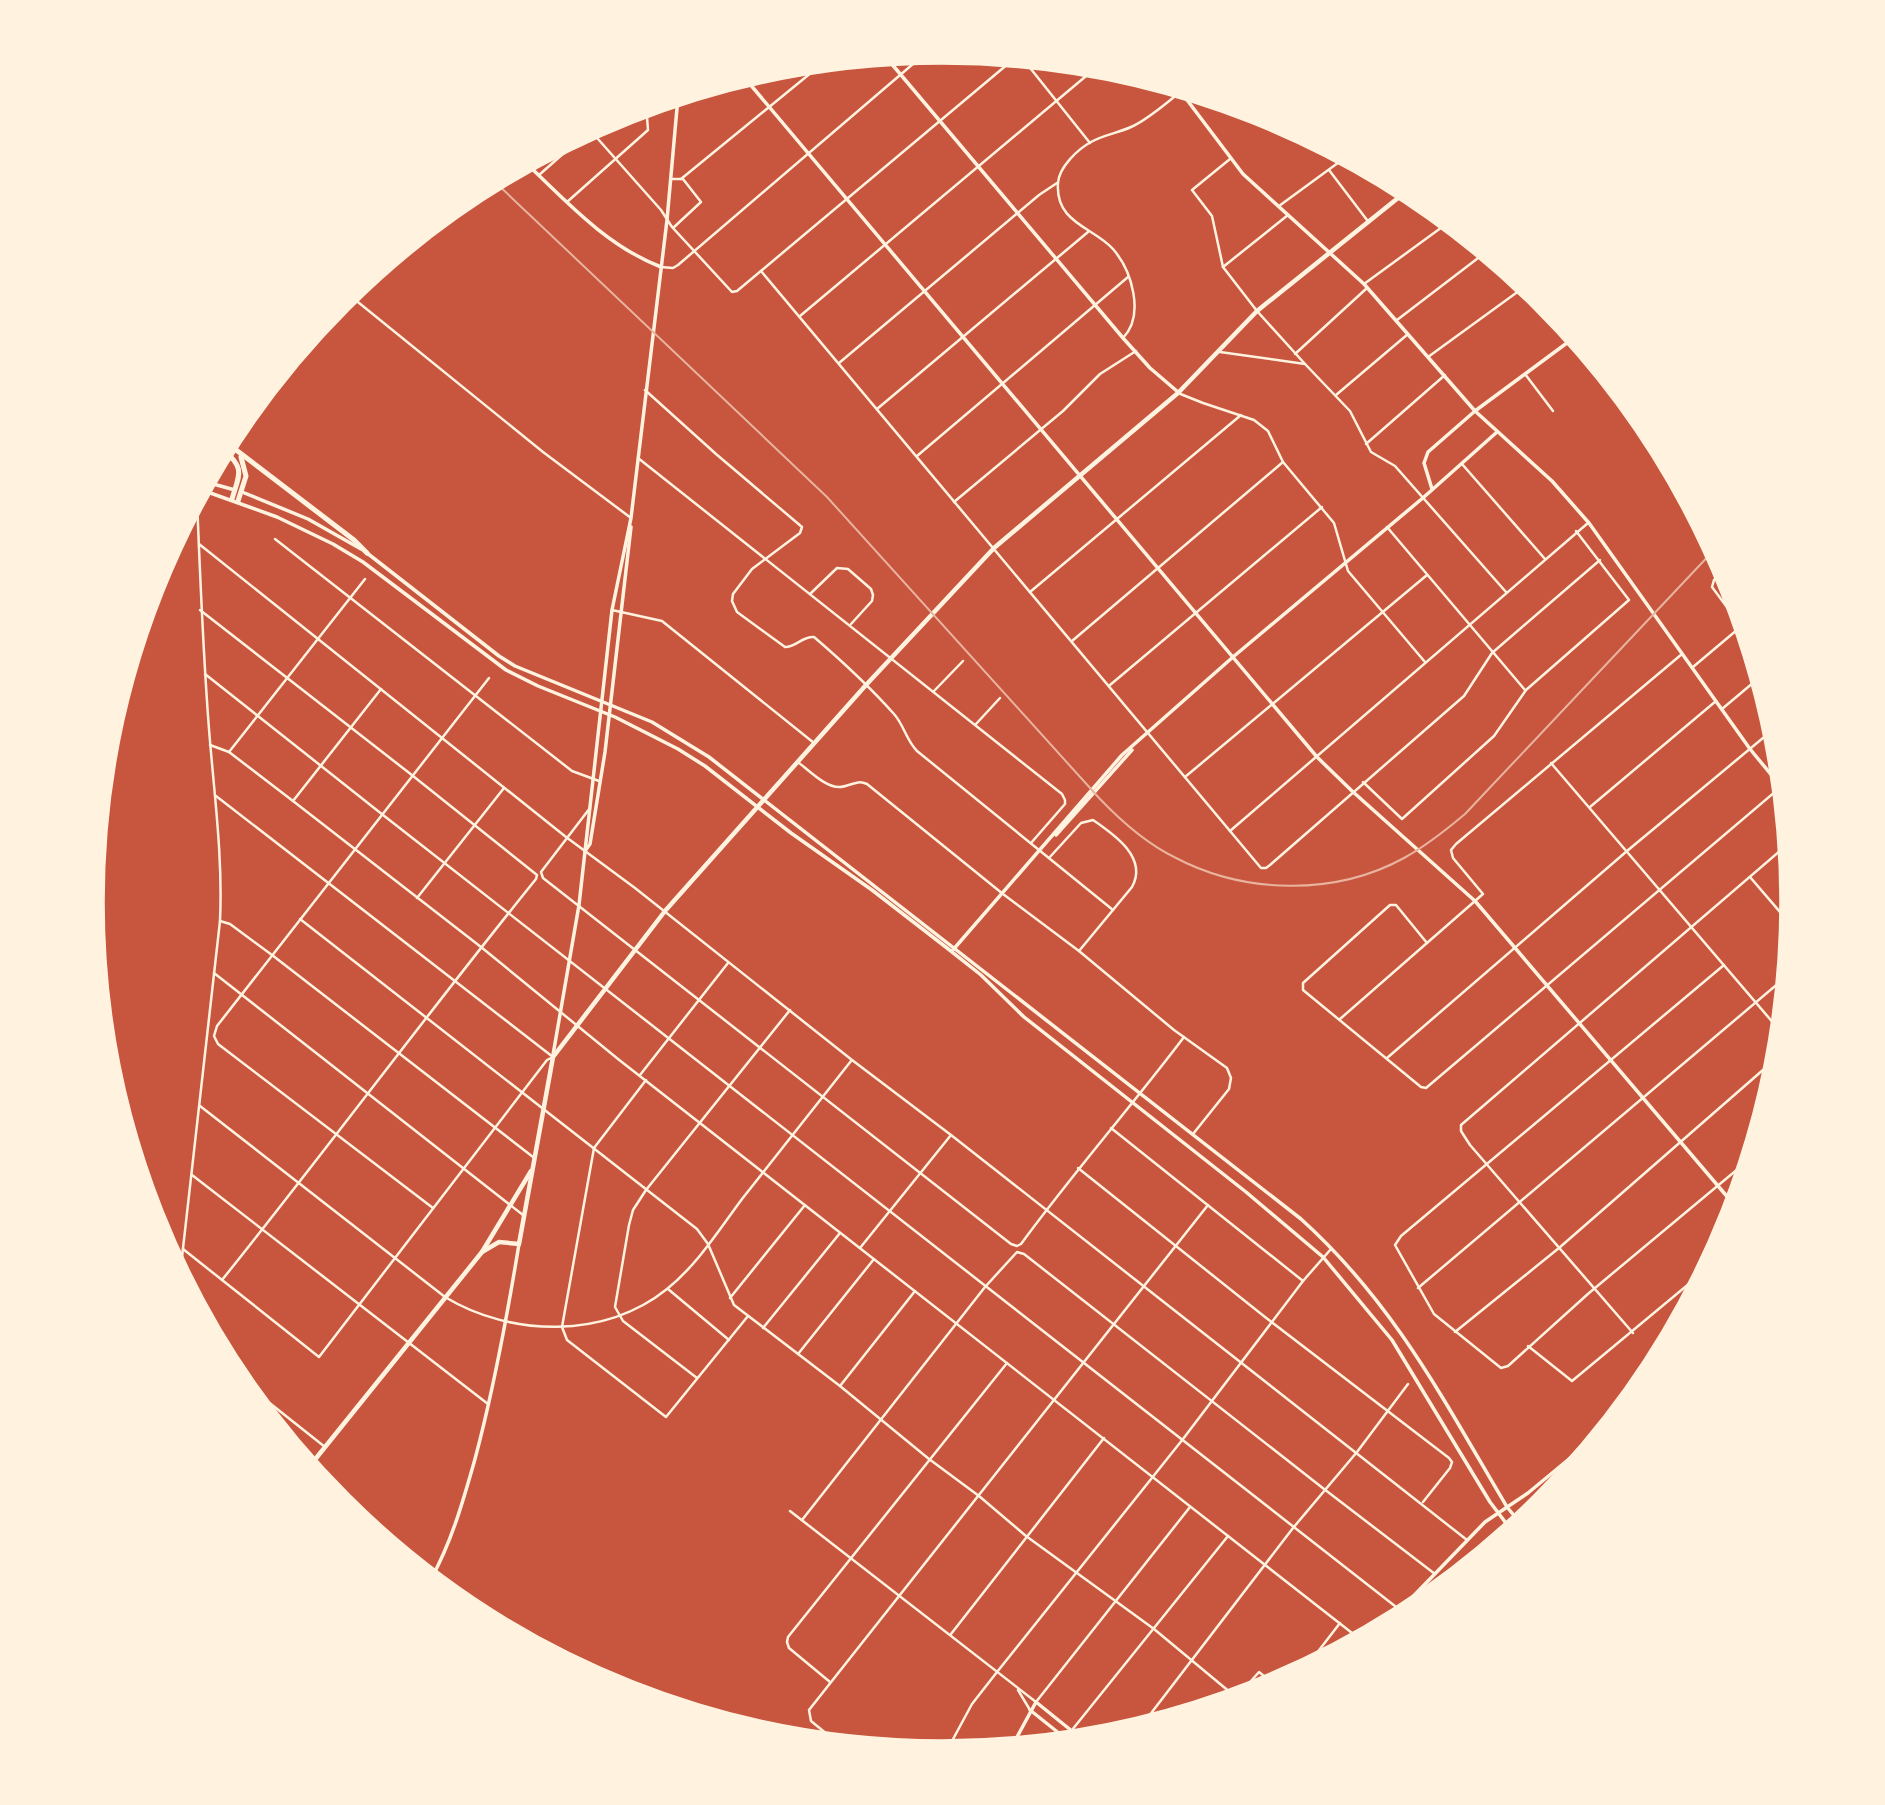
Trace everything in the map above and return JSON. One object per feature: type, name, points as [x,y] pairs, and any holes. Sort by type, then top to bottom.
[{"type":"highway","points":[[235,500],[246,471],[236,450]]},
{"type":"highway","points":[[236,450],[354,540],[367,553]]},
{"type":"highway","points":[[231,456],[238,464],[240,474],[238,491]]},
{"type":"main road","points":[[892,65],[1150,368],[1178,393]]},
{"type":"main road","points":[[751,86],[1317,757],[1475,901],[1728,1197]]},
{"type":"main road","points":[[1188,100],[1243,174],[1366,286],[1475,411],[1552,481],[1589,523],[1750,749],[1772,775]]},
{"type":"main road","points":[[585,851],[590,844],[611,705],[645,390],[667,220],[677,107]]},
{"type":"main road","points":[[533,170],[594,229],[640,259],[661,267]]},
{"type":"main road","points":[[552,1057],[665,911],[866,685],[994,548],[1178,393],[1257,311],[1398,197]]},
{"type":"main road","points":[[1432,489],[1424,463],[1428,452],[1475,411],[1568,343]]},
{"type":"main road","points":[[951,952],[1114,764],[1233,657],[1424,497],[1497,432]]},
{"type":"main road","points":[[214,484],[308,519],[367,553],[499,656],[535,676],[652,722],[691,745],[956,947],[1301,1219],[1361,1279],[1404,1335],[1515,1516]]},
{"type":"main road","points":[[210,492],[294,524],[356,557],[506,670],[678,749],[872,890],[981,975],[1024,1017],[1246,1192],[1323,1257],[1392,1340],[1506,1524]]},
{"type":"main road","points":[[434,1571],[457,1523],[489,1405],[506,1323],[579,905],[612,610],[631,518]]},
{"type":"main road","points":[[315,1460],[482,1251],[532,1169]]},
{"type":"main road","points":[[482,1251],[499,1242],[519,1244]]},
{"type":"main road","points":[[1408,1601],[1467,1540],[1575,1454]]},
{"type":"main road","points":[[1016,1738],[1036,1702],[1072,1730]]},
{"type":"main road","points":[[1030,1710],[1060,1734]]},
{"type":"street","points":[[661,267],[673,268],[695,252],[913,64]]},
{"type":"street","points":[[597,138],[661,210],[672,227],[733,292],[1006,66]]},
{"type":"street","points":[[1031,68],[1090,143]]},
{"type":"street","points":[[671,179],[682,179],[809,74]]},
{"type":"street","points":[[800,317],[1086,76]]},
{"type":"street","points":[[1124,338],[1134,321],[1134,301],[1128,277],[1114,251],[1075,223],[1065,212],[1058,183],[1061,172],[1068,163],[1090,143],[1132,127],[1172,96]]},
{"type":"street","points":[[567,202],[648,130],[647,117]]},
{"type":"street","points":[[539,175],[562,155]]},
{"type":"street","points":[[1230,159],[1192,190],[1212,216],[1223,267],[1257,311],[1350,411],[1371,452],[1395,466],[1507,593]]},
{"type":"street","points":[[1279,206],[1338,163]]},
{"type":"street","points":[[1329,170],[1367,221]]},
{"type":"street","points":[[672,227],[701,202],[682,179]]},
{"type":"street","points":[[839,363],[1018,213],[1058,183]]},
{"type":"street","points":[[1223,267],[1288,215]]},
{"type":"street","points":[[1295,354],[1366,286],[1442,227]]},
{"type":"street","points":[[877,409],[1088,232]]},
{"type":"street","points":[[1396,321],[1479,257]]},
{"type":"street","points":[[761,271],[1261,868],[1270,865],[1464,696],[1492,653],[1600,560]]},
{"type":"street","points":[[916,457],[1128,277]]},
{"type":"street","points":[[1428,357],[1518,292]]},
{"type":"street","points":[[357,301],[543,452],[631,518]]},
{"type":"street","points":[[1335,396],[1408,334]]},
{"type":"street","points":[[954,502],[1041,429],[1100,374],[1136,351]]},
{"type":"street","points":[[1217,352],[1305,364]]},
{"type":"street","points":[[1525,374],[1553,411]]},
{"type":"street","points":[[1366,444],[1445,375]]},
{"type":"street","points":[[645,390],[802,527],[800,533],[752,569],[733,594],[732,601],[737,612],[785,647],[796,645],[804,638],[814,637],[861,678],[896,716],[908,742],[917,751],[1113,910]]},
{"type":"street","points":[[1178,393],[1254,420],[1268,431],[1283,462],[1334,523],[1348,571],[1426,662]]},
{"type":"street","points":[[1030,592],[1241,415]]},
{"type":"street","points":[[638,458],[1062,794],[1065,804],[1031,843]]},
{"type":"street","points":[[1072,642],[1283,462]]},
{"type":"street","points":[[1462,464],[1545,559]]},
{"type":"street","points":[[1109,686],[1322,507]]},
{"type":"street","points":[[182,1257],[221,896],[216,796],[200,610],[198,516]]},
{"type":"street","points":[[1230,831],[1576,531],[1589,523]]},
{"type":"street","points":[[1387,527],[1526,690]]},
{"type":"street","points":[[1363,782],[1402,819],[1494,736],[1526,690],[1629,600],[1576,531]]},
{"type":"street","points":[[275,539],[572,771],[601,782]]},
{"type":"street","points":[[199,544],[566,837],[665,911],[1467,1540]]},
{"type":"street","points":[[810,594],[837,568],[848,569],[871,589],[873,595],[872,601],[850,624]]},
{"type":"street","points":[[1185,778],[1427,575]]},
{"type":"street","points":[[1717,578],[1712,587],[1727,605]]},
{"type":"street","points":[[229,752],[365,579]]},
{"type":"street","points":[[200,610],[1011,1244],[1021,1244],[1184,1037]]},
{"type":"street","points":[[612,610],[662,621],[814,744]]},
{"type":"street","points":[[1692,668],[1736,631]]},
{"type":"street","points":[[1340,1019],[1483,894],[1453,858],[1451,850],[1682,654]]},
{"type":"street","points":[[934,691],[963,661]]},
{"type":"street","points":[[205,674],[444,864],[1398,1608]]},
{"type":"street","points":[[434,1208],[218,1044],[214,1036],[217,1026],[489,678]]},
{"type":"street","points":[[1722,709],[1752,683]]},
{"type":"street","points":[[293,801],[381,689]]},
{"type":"street","points":[[976,725],[1000,698]]},
{"type":"street","points":[[1590,807],[1716,701]]},
{"type":"street","points":[[1387,1058],[1627,851],[1765,736]]},
{"type":"street","points":[[210,745],[229,752],[481,947],[701,1124],[1354,1634]]},
{"type":"street","points":[[799,763],[832,785],[840,787],[858,782],[867,784],[1184,1037],[1227,1068],[1231,1078],[1229,1089],[1193,1134]]},
{"type":"street","points":[[1551,764],[1773,1022]]},
{"type":"street","points":[[417,899],[504,788]]},
{"type":"street","points":[[1427,943],[1396,905],[1390,905],[1303,983],[1303,990],[1421,1087],[1426,1088],[1775,793]]},
{"type":"street","points":[[183,1250],[319,1357],[522,1092],[552,1057],[216,796]]},
{"type":"street","points":[[222,1280],[592,805]]},
{"type":"street","points":[[1049,858],[1081,823],[1093,820],[1128,849],[1138,870],[1132,887],[1079,951]]},
{"type":"street","points":[[1633,1332],[1487,1165],[1461,1131],[1461,1125],[1780,851]]},
{"type":"street","points":[[1750,877],[1782,914]]},
{"type":"street","points":[[300,919],[697,1229],[708,1244],[734,1305],[840,1386],[1026,1536],[1154,1629],[1227,1691]]},
{"type":"street","points":[[220,921],[230,924],[272,955],[534,1158]]},
{"type":"street","points":[[640,1075],[728,962]]},
{"type":"street","points":[[1724,965],[1401,1236],[1395,1245],[1434,1314],[1501,1368],[1508,1366],[1594,1289],[1738,1168]]},
{"type":"street","points":[[214,973],[524,1215]]},
{"type":"street","points":[[1418,1288],[1778,984]]},
{"type":"street","points":[[697,1378],[618,1315],[615,1307],[629,1225],[646,1190],[790,1010]]},
{"type":"street","points":[[200,1106],[445,1297],[478,1314],[506,1323],[562,1328],[593,1323],[618,1315],[668,1289],[708,1244],[852,1060]]},
{"type":"street","points":[[1455,1332],[1559,1248],[1766,1068]]},
{"type":"street","points":[[646,1080],[594,1147],[562,1328],[567,1340],[666,1417],[748,1316]]},
{"type":"street","points":[[1111,1128],[1303,1280]]},
{"type":"street","points":[[860,1248],[951,1135]]},
{"type":"street","points":[[1079,1168],[1452,1462],[1422,1503]]},
{"type":"street","points":[[192,1175],[489,1405]]},
{"type":"street","points":[[730,1298],[805,1205]]},
{"type":"street","points":[[828,1734],[808,1716],[809,1710],[1208,1205]]},
{"type":"street","points":[[763,1328],[840,1233]]},
{"type":"street","points":[[952,1742],[972,1704],[1182,1439],[1303,1280],[1332,1248]]},
{"type":"street","points":[[802,1520],[985,1287],[1017,1252],[1024,1254],[1115,1324],[1210,1401],[1435,1574]]},
{"type":"street","points":[[799,1354],[874,1259]]},
{"type":"street","points":[[1528,1346],[1573,1381],[1690,1283]]},
{"type":"street","points":[[668,1289],[729,1340]]},
{"type":"street","points":[[840,1386],[915,1291]]},
{"type":"street","points":[[831,1682],[789,1648],[788,1637],[1007,1363]]},
{"type":"street","points":[[1149,1716],[1408,1384]]},
{"type":"street","points":[[266,1401],[325,1447]]},
{"type":"street","points":[[950,1635],[1104,1438]]},
{"type":"street","points":[[790,1511],[1036,1702],[1191,1507]]},
{"type":"street","points":[[1072,1730],[1228,1536]]},
{"type":"street","points":[[1316,1654],[1340,1623]]},
{"type":"street","points":[[1249,1683],[1259,1672],[1265,1677]]},
{"type":"street","points":[[1017,1687],[1030,1710]]},
{"type":"railway","points":[[502,188],[827,497],[1117,816],[1165,852],[1203,870],[1231,879],[1290,886],[1349,879],[1404,858],[1428,843],[1465,814],[1707,557]]}]
